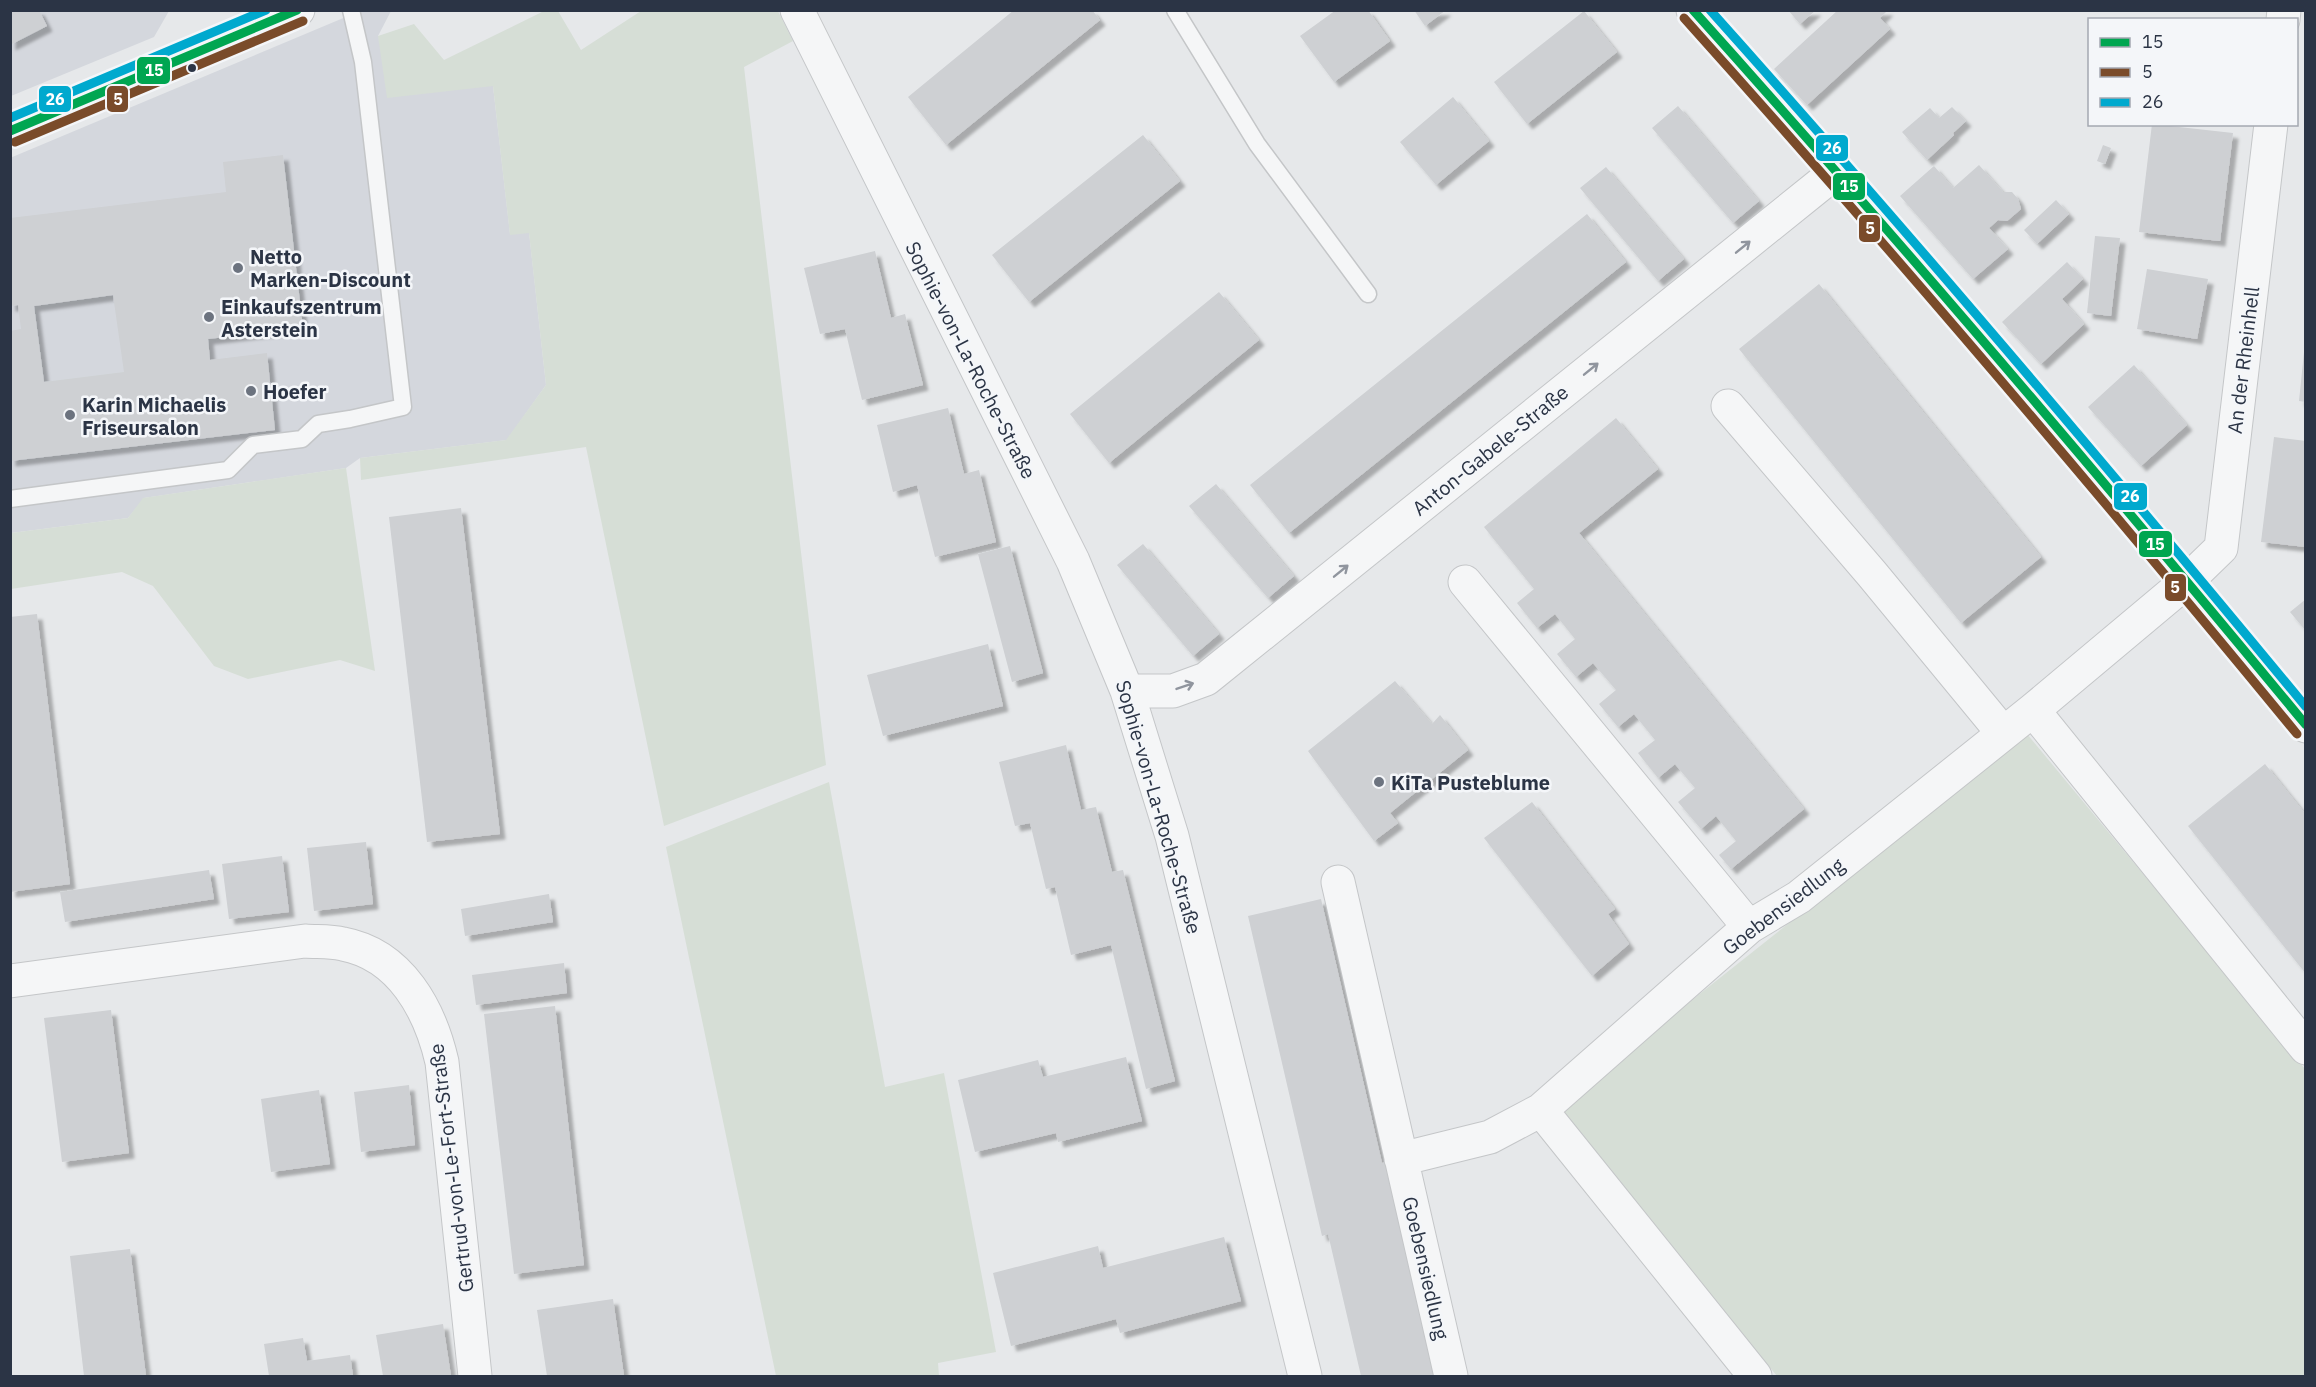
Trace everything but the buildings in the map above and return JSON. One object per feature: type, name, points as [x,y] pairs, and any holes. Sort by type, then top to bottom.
[{"type":"street","points":[[10,132],[298,10]]},
{"type":"street","name":"Sophie-von-La-Roche-Straße","points":[[797,10],[1073,561],[1127,691],[1172,836],[1305,1377]]},
{"type":"street","points":[[1693,10],[1837,171],[2187,581],[2306,726]]},
{"type":"street","name":"An der Rheinhell","points":[[2187,581],[2222,548],[2271,126]]},
{"type":"street","name":"Anton-Gabele-Straße","points":[[1127,691],[1173,691],[1206,679],[1837,171]]},
{"type":"street","points":[[1728,406],[1872,574],[2003,733]]},
{"type":"street","name":"Goebensiedlung","points":[[1401,1159],[1490,1137],[1541,1110],[1749,927],[1799,897],[2032,710],[2187,581]]},
{"type":"street","points":[[1465,582],[1749,927]]},
{"type":"street","points":[[2032,710],[2306,1048]]},
{"type":"street","name":"Goebensiedlung","points":[[1338,882],[1451,1377]]},
{"type":"street","name":"Gertrud-von-Le-Fort-Straße","points":[[10,981],[305,941],[343,944],[362,949],[383,961],[399,974],[427,1013],[442,1062],[475,1377]]},
{"type":"street","points":[[1541,1110],[1755,1377]]},
{"type":"lane","points":[[10,499],[228,470],[254,444],[302,439],[318,424],[403,407],[363,62],[351,10]]},
{"type":"lane","points":[[1175,10],[1257,144],[1368,294]]},
{"type":"shaded area","points":[[11,11],[169,11],[154,37],[11,96]]},
{"type":"shaded area","points":[[360,11],[391,11],[378,36],[493,86],[510,234],[529,232],[546,385],[507,440],[360,458],[346,468],[144,498],[128,518],[11,533],[10,158]]},
{"type":"shaded area","points":[[544,11],[558,11],[581,50],[641,11],[778,11],[793,41],[744,67],[826,765],[664,826],[586,447],[361,480],[360,458],[506,440],[546,385],[529,233],[510,235],[493,86],[387,98],[378,36],[414,24],[444,60]]},
{"type":"shaded area","points":[[346,468],[375,671],[340,660],[248,679],[214,666],[153,586],[122,572],[11,589],[11,533],[128,518],[143,498]]},
{"type":"shaded area","points":[[2027,734],[2305,1069],[2305,1376],[1777,1376],[1556,1108]]},
{"type":"shaded area","points":[[829,782],[885,1087],[944,1073],[996,1352],[938,1363],[939,1376],[776,1376],[666,847]]},
{"type":"transit line","name":"26","points":[[10,118],[266,10]]},
{"type":"transit line","name":"15","points":[[10,131],[297,10]]},
{"type":"transit line","name":"15","points":[[1693,10],[2003,364],[2306,725]]},
{"type":"transit line","name":"26","points":[[1710,10],[2011,356],[2306,707]]},
{"type":"transit line","name":"5","points":[[1684,18],[1994,373],[2297,734]]},
{"type":"transit line","name":"5","points":[[15,142],[303,21]]},
{"type":"place","name":"Netto Marken-Discount","points":[[238,268]]},
{"type":"place","name":"Einkaufszentrum Asterstein","points":[[209,317]]},
{"type":"place","name":"Hoefer","points":[[251,391]]},
{"type":"place","name":"Karin Michaelis Friseursalon","points":[[70,415]]},
{"type":"place","name":"KiTa Pusteblume","points":[[1379,782]]}]
